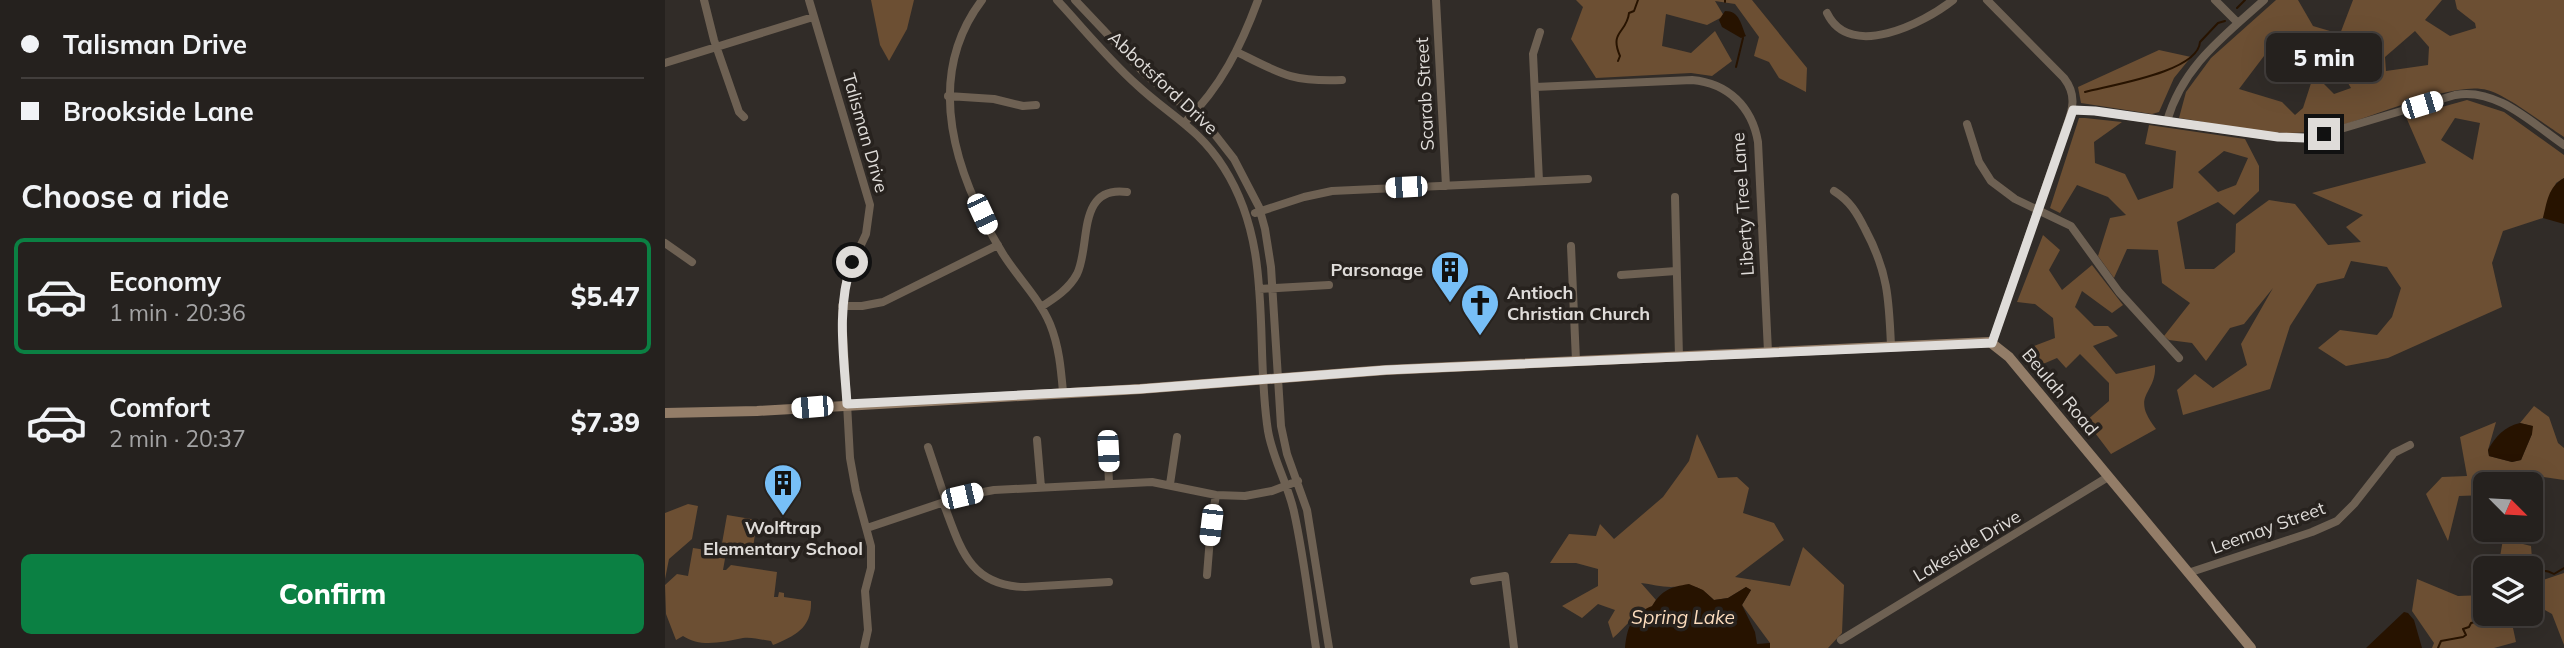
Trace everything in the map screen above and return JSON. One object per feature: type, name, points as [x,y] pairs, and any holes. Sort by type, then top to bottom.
[{"type":"main road","points":[[665,413],[757,411],[1386,370],[1992,343]]},
{"type":"main road","name":"Beulah Road","points":[[1992,343],[2009,357],[2251,648]]},
{"type":"street","points":[[704,0],[716,46],[739,112],[744,117]]},
{"type":"street","name":"Talisman Drive","points":[[809,0],[870,205],[869,225],[848,275],[842,306],[853,480],[867,528],[872,558],[865,591],[868,630],[864,648]]},
{"type":"street","points":[[982,0],[970,17],[957,48],[949,96],[950,125],[957,156],[974,197],[998,245],[1041,307],[1057,344],[1063,392]]},
{"type":"street","name":"Abbotsford Drive","points":[[1057,0],[1137,85],[1199,136],[1223,166],[1247,215],[1256,250],[1270,441],[1294,513],[1316,648]]},
{"type":"street","points":[[1064,8],[1074,0]]},
{"type":"street","name":"Abbotsford Drive","points":[[1074,0],[1146,75],[1194,113],[1222,142],[1234,159],[1260,211],[1269,248],[1283,438],[1307,510],[1329,648]]},
{"type":"street","points":[[1185,122],[1223,76],[1237,52],[1258,0]]},
{"type":"street","name":"Scarab Street","points":[[1436,0],[1445,186]]},
{"type":"street","points":[[1826,13],[1841,30],[1859,35],[1881,34],[1924,20],[1953,0]]},
{"type":"street","points":[[1987,0],[2064,78],[2073,94],[2073,110],[1992,343]]},
{"type":"street","points":[[2215,0],[2238,23]]},
{"type":"street","points":[[2167,121],[2176,94],[2193,67],[2264,0]]},
{"type":"street","points":[[665,63],[813,17]]},
{"type":"street","points":[[1539,181],[1534,47],[1540,32]]},
{"type":"street","points":[[1237,52],[1289,77],[1312,81],[1342,80]]},
{"type":"street","name":"Liberty Tree Lane","points":[[1535,88],[1692,80],[1713,83],[1740,101],[1752,119],[1757,138],[1768,352]]},
{"type":"street","points":[[2073,110],[2278,137],[2305,138],[2455,95],[2475,93],[2494,99],[2564,145]]},
{"type":"street","points":[[949,96],[994,99],[1023,106],[1036,105]]},
{"type":"street","points":[[1967,124],[1979,162],[1987,175],[2006,193],[2071,226],[2119,292],[2179,358]]},
{"type":"street","points":[[1247,215],[1321,193],[1588,179]]},
{"type":"street","points":[[1834,191],[1855,210],[1883,268],[1889,298],[1891,346]]},
{"type":"street","points":[[1041,307],[1065,289],[1077,272],[1084,251],[1087,221],[1095,204],[1106,194],[1127,192]]},
{"type":"street","points":[[1675,197],[1679,357]]},
{"type":"street","points":[[665,243],[692,262]]},
{"type":"street","points":[[842,306],[883,302],[998,245]]},
{"type":"street","points":[[1571,246],[1576,361]]},
{"type":"street","points":[[1621,275],[1676,271]]},
{"type":"street","points":[[1259,289],[1329,285]]},
{"type":"street","points":[[1107,436],[1109,483]]},
{"type":"street","points":[[1170,484],[1177,437]]},
{"type":"street","points":[[1037,440],[1041,487]]},
{"type":"street","name":"Leemay Street","points":[[2188,573],[2331,524],[2346,513],[2394,453],[2410,445]]},
{"type":"street","points":[[928,447],[962,551],[975,569],[993,581],[1013,587],[1109,582]]},
{"type":"street","name":"Lakeside Drive","points":[[1841,640],[2108,477]]},
{"type":"street","points":[[867,528],[976,492],[1109,483],[1170,484],[1216,495],[1252,495],[1298,481]]},
{"type":"street","points":[[1207,575],[1216,495]]},
{"type":"street","points":[[1474,581],[1505,576],[1514,648]]},
{"type":"shaded area","points":[[871,0],[914,0],[907,29],[889,61],[880,45]]},
{"type":"shaded area","points":[[1576,0],[1752,0],[1807,68],[1806,92],[1779,78],[1769,62],[1754,56],[1759,37],[1735,4],[1715,1],[1724,16],[1707,25],[1666,14],[1662,46],[1691,53],[1715,31],[1732,61],[1712,76],[1691,73],[1596,78],[1571,39],[1583,7]]},
{"type":"shaded area","points":[[2276,0],[2298,0],[2313,26],[2340,34],[2353,0],[2442,0],[2425,20],[2450,36],[2476,28],[2475,23],[2457,9],[2455,0],[2564,0],[2564,137],[2505,98],[2487,90],[2472,88],[2431,96],[2343,125],[2309,132],[2271,132],[2179,118],[2186,92],[2211,58]],"holes":[[[2415,31],[2429,47],[2428,65],[2386,71],[2385,57]],[[2264,56],[2299,67],[2336,63],[2351,88],[2334,94],[2314,74],[2303,108],[2295,115],[2282,102],[2239,89]]]},
{"type":"shaded area","points":[[2159,50],[2191,57],[2174,78],[2159,112],[2152,114],[2081,103],[2078,87]]},
{"type":"shaded area","points":[[2467,100],[2504,112],[2564,155],[2564,178],[2556,183],[2543,218],[2503,231],[2492,263],[2502,307],[2388,358],[2346,366],[2318,348],[2340,330],[2377,335],[2392,317],[2401,288],[2387,267],[2351,261],[2344,278],[2317,284],[2290,326],[2270,389],[2183,415],[2177,390],[2195,374],[2213,388],[2247,365],[2241,344],[2273,288],[2244,324],[2230,328],[2206,361],[2192,343],[2169,340],[2164,336],[2190,303],[2162,283],[2158,250],[2127,249],[2114,278],[2098,256],[2110,218],[2126,215],[2108,197],[2077,185],[2060,213],[2050,208],[2079,118],[2122,122],[2094,142],[2095,163],[2125,174],[2138,200],[2173,188],[2176,151],[2145,144],[2149,125],[2245,139],[2259,166],[2259,191],[2234,215],[2218,202],[2177,222],[2185,269],[2214,269],[2235,252],[2236,224],[2269,200],[2295,204],[2328,245],[2361,242],[2346,227],[2363,215],[2312,193],[2426,163],[2406,117]],"holes":[[[2455,118],[2480,123],[2473,160],[2441,140]],[[2224,151],[2248,158],[2236,185],[2218,192],[2198,172]]]},
{"type":"shaded area","points":[[2043,235],[2060,250],[2049,270],[2062,290],[2092,265],[2123,305],[2112,313],[2082,291],[2075,307],[2094,326],[2108,326],[2118,336],[2093,346],[2116,374],[2155,365],[2155,375],[2144,401],[2148,417],[2156,429],[2111,454],[2086,421],[2109,401],[2109,383],[2080,354],[2066,368],[2057,358],[2036,367],[2026,349],[2055,338],[2053,318],[2035,304],[2017,302]]},
{"type":"shaded area","points":[[2534,406],[2549,417],[2558,443],[2564,448],[2564,480],[2543,477],[2543,472],[2473,472],[2473,495],[2459,496],[2448,541],[2426,494],[2442,477],[2467,476],[2460,437],[2496,422],[2488,450],[2489,456],[2512,462],[2521,460],[2532,434],[2532,426],[2520,423]]},
{"type":"shaded area","points":[[1697,434],[1718,478],[1737,477],[1749,488],[1743,513],[1774,523],[1784,540],[1735,577],[1790,586],[1803,547],[1844,585],[1842,633],[1828,648],[1770,648],[1770,643],[1742,605],[1751,590],[1746,587],[1728,598],[1714,600],[1694,587],[1641,583],[1656,600],[1652,607],[1636,616],[1613,638],[1608,622],[1615,610],[1598,604],[1582,618],[1562,606],[1598,586],[1598,569],[1576,563],[1550,563],[1569,534],[1596,536],[1600,524],[1614,539],[1663,497],[1689,461]]},
{"type":"shaded area","points":[[688,504],[698,506],[692,539],[669,559],[665,579],[665,513]]},
{"type":"shaded area","points":[[727,515],[757,520],[752,555],[721,549]]},
{"type":"shaded area","points":[[2502,542],[2531,546],[2532,556],[2500,556]]},
{"type":"shaded area","points":[[693,548],[726,553],[723,570],[731,565],[777,572],[774,597],[778,597],[779,592],[784,593],[784,597],[811,601],[809,618],[801,630],[773,645],[771,641],[750,638],[712,643],[697,642],[683,636],[676,640],[666,614],[665,585],[677,574],[688,576]]},
{"type":"shaded area","points":[[2564,573],[2564,645],[2552,614],[2543,609],[2543,580]]},
{"type":"shaded area","points":[[2417,579],[2458,596],[2473,595],[2473,626],[2513,626],[2516,642],[2494,648],[2432,648],[2434,643],[2412,611]]},
{"type":"water","points":[[1725,11],[1737,16],[1746,36],[1741,38],[1722,27],[1719,20]]},
{"type":"water","points":[[2564,178],[2564,224],[2543,218],[2551,190]]},
{"type":"water","points":[[2520,423],[2533,426],[2521,460],[2512,462],[2489,456],[2488,450],[2497,437],[2505,429]]},
{"type":"water","name":"Spring Lake","points":[[1689,584],[1703,590],[1714,600],[1728,598],[1746,587],[1751,590],[1742,605],[1755,632],[1757,644],[1770,643],[1770,648],[1625,648],[1627,634],[1635,617],[1652,606],[1667,590]]},
{"type":"water","points":[[2404,612],[2414,620],[2422,648],[2366,648]]},
{"type":"waterway","points":[[1618,61],[1620,56],[1617,37],[1638,0]]},
{"type":"waterway","points":[[2237,8],[2245,0]]},
{"type":"waterway","points":[[2085,92],[2170,69],[2196,52],[2200,42],[2218,23],[2225,21]]},
{"type":"waterway","points":[[1736,67],[1743,38]]},
{"type":"waterway","points":[[2543,571],[2554,574],[2564,568]]},
{"type":"waterway","points":[[2438,648],[2441,641],[2466,635],[2463,629],[2473,622]]},
{"type":"place","name":"Parsonage","points":[[1450,304]]},
{"type":"place","name":"Antioch Christian Church","points":[[1480,337]]},
{"type":"place","name":"Wolftrap Elementary School","points":[[783,517]]},
{"type":"route","points":[[852,262],[842,306],[847,404],[1140,389],[1386,370],[1992,343],[2073,110],[2278,137],[2305,138],[2324,134]]}]
